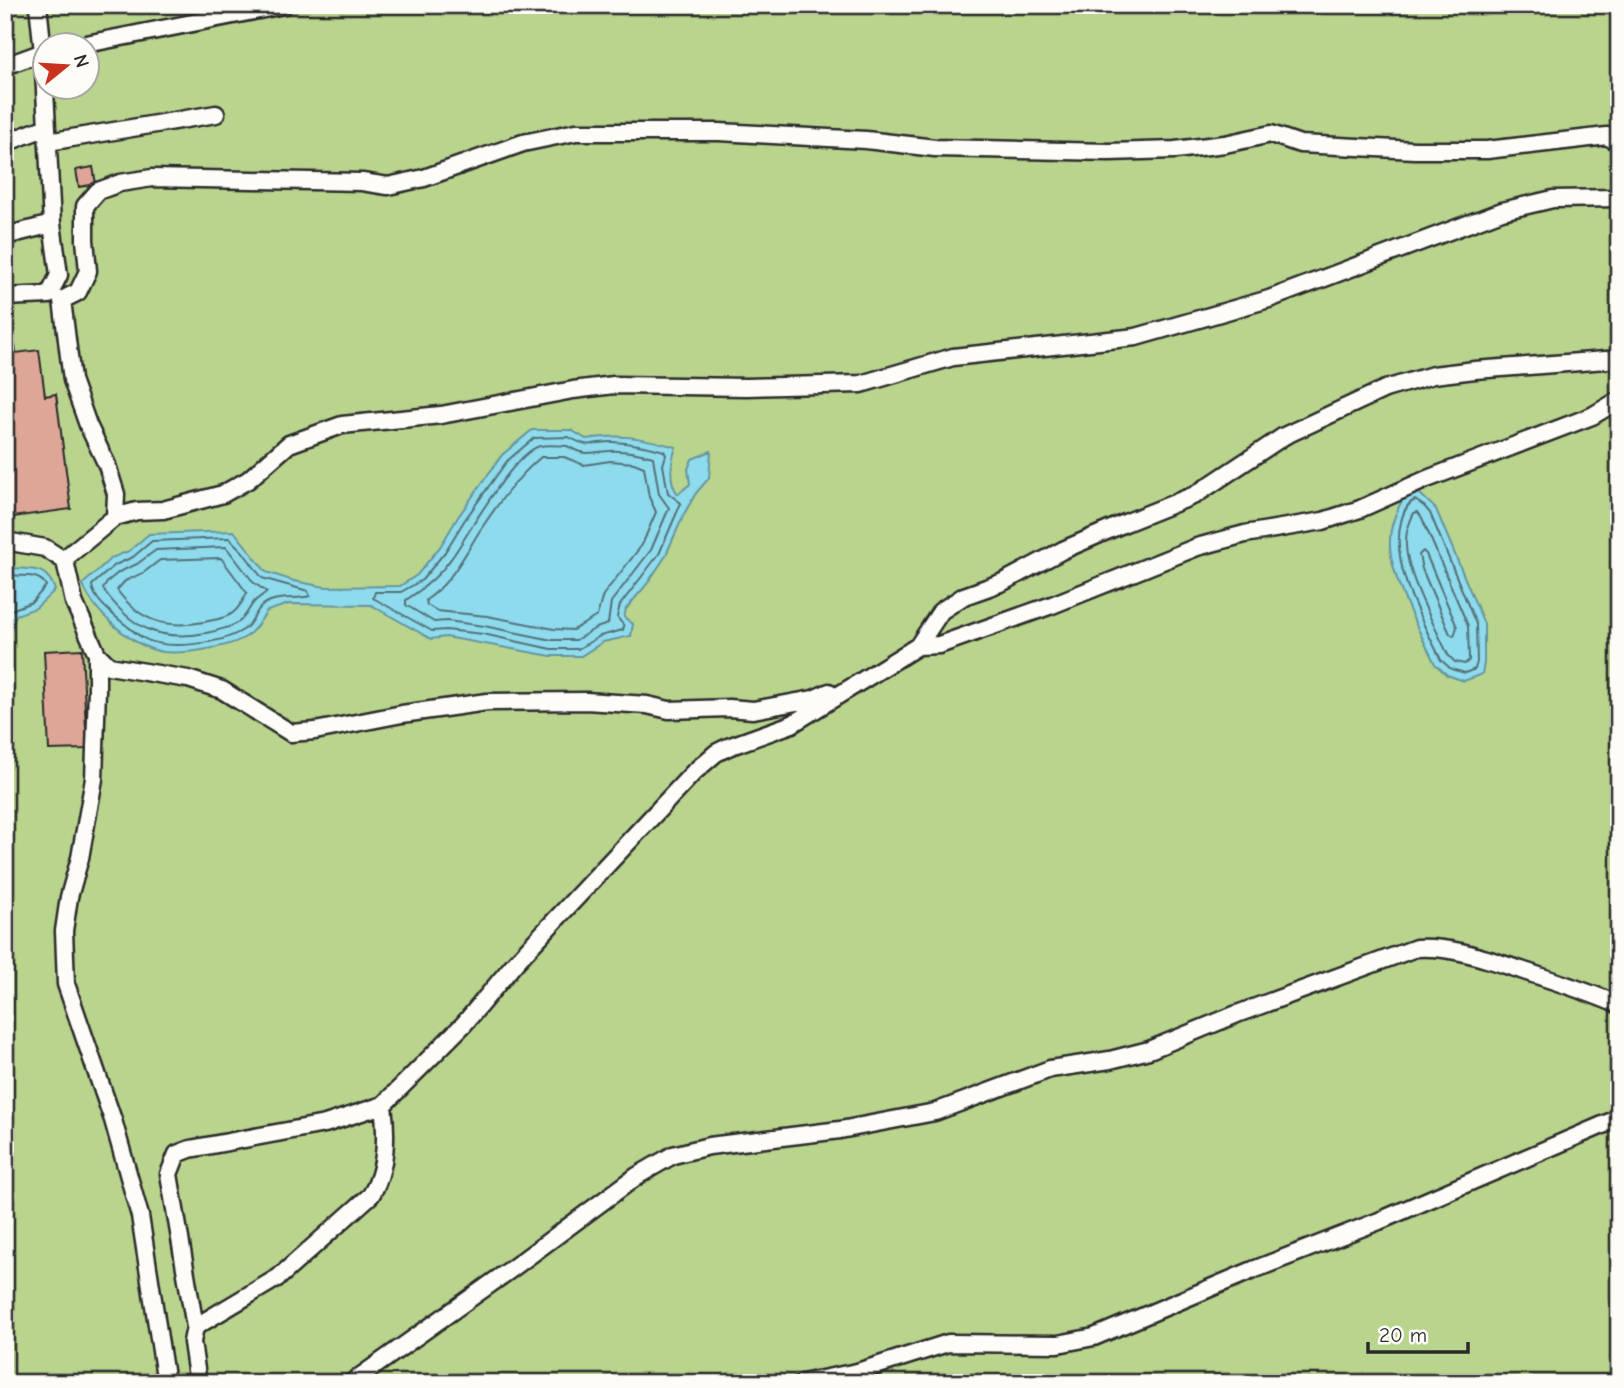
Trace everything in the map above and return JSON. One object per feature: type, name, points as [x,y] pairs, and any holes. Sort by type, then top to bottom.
[{"type":"lane","points":[[38,5],[41,32]]},
{"type":"lane","points":[[102,41],[284,5]]},
{"type":"lane","points":[[5,66],[32,56]]},
{"type":"lane","points":[[46,102],[52,224],[59,275],[56,298],[72,380],[116,494],[115,517]]},
{"type":"lane","points":[[5,143],[48,134],[216,114]]},
{"type":"lane","points":[[5,297],[56,298],[78,292],[88,271],[85,206],[98,191],[120,183],[152,178],[192,177],[222,181],[362,182],[388,186],[424,178],[523,142],[576,132],[719,132],[866,140],[935,148],[1109,152],[1175,150],[1225,144],[1271,134],[1300,144],[1415,150],[1487,150],[1607,136],[1619,143]]},
{"type":"lane","points":[[63,560],[115,517],[137,511],[163,510],[223,494],[248,480],[289,444],[342,425],[441,415],[614,385],[747,387],[861,384],[953,357],[1136,337],[1269,299],[1502,211],[1553,199],[1619,198]]},
{"type":"lane","points":[[5,236],[52,224]]},
{"type":"lane","points":[[198,1383],[192,1342],[195,1327],[169,1174],[177,1154],[190,1149],[325,1124],[383,1105],[464,1024],[515,962],[694,772],[716,753],[792,724],[918,646],[941,611],[964,596],[1003,582],[1075,545],[1195,495],[1284,436],[1385,388],[1433,375],[1619,359]]},
{"type":"lane","points":[[918,646],[939,645],[1052,605],[1197,547],[1245,534],[1324,522],[1360,509],[1437,474],[1542,437],[1592,416],[1619,400]]},
{"type":"lane","points":[[5,541],[45,548],[63,560],[83,626],[97,654],[109,666],[188,679],[222,690],[291,733],[315,732],[402,714],[487,702],[586,701],[647,705],[669,710],[752,710],[813,699],[876,671]]},
{"type":"lane","points":[[97,654],[94,779],[80,858],[69,897],[63,958],[66,984],[113,1121],[140,1216],[166,1383]]},
{"type":"lane","points":[[351,1383],[637,1176],[673,1155],[709,1146],[839,1130],[935,1112],[1050,1069],[1110,1060],[1149,1050],[1237,1014],[1416,948],[1438,947],[1461,951],[1592,993],[1619,1005]]},
{"type":"lane","points":[[195,1327],[279,1277],[370,1195],[379,1182],[383,1160],[383,1105]]},
{"type":"lane","points":[[802,1383],[857,1372],[948,1343],[1058,1344],[1094,1337],[1253,1270],[1379,1221],[1619,1118]]},
{"type":"green space","points":[[20,5],[1619,5],[1619,1383],[5,1383],[5,10]]},
{"type":"water","points":[[532,430],[571,430],[586,439],[631,437],[676,447],[671,471],[678,494],[690,484],[688,469],[692,459],[711,451],[709,478],[696,493],[684,514],[665,557],[626,609],[624,617],[633,624],[631,636],[603,642],[581,656],[551,656],[446,637],[431,639],[371,605],[289,604],[267,611],[247,636],[229,644],[183,652],[163,652],[140,643],[116,627],[95,605],[83,584],[111,558],[129,551],[149,534],[234,531],[266,572],[325,587],[400,586],[417,575],[440,547],[502,455]]},
{"type":"water","points":[[1418,492],[1436,509],[1484,624],[1482,674],[1464,681],[1447,675],[1435,664],[1406,603],[1394,569],[1390,534],[1396,513],[1403,498]]},
{"type":"water","points":[[5,567],[42,572],[55,590],[36,608],[16,615],[5,649]]},
{"type":"building","points":[[93,167],[96,184],[79,187],[76,170]]},
{"type":"building","points":[[15,346],[16,353],[39,350],[45,396],[56,394],[71,509],[5,518],[5,347]]},
{"type":"building","points":[[82,649],[87,749],[49,750],[44,651]]}]
